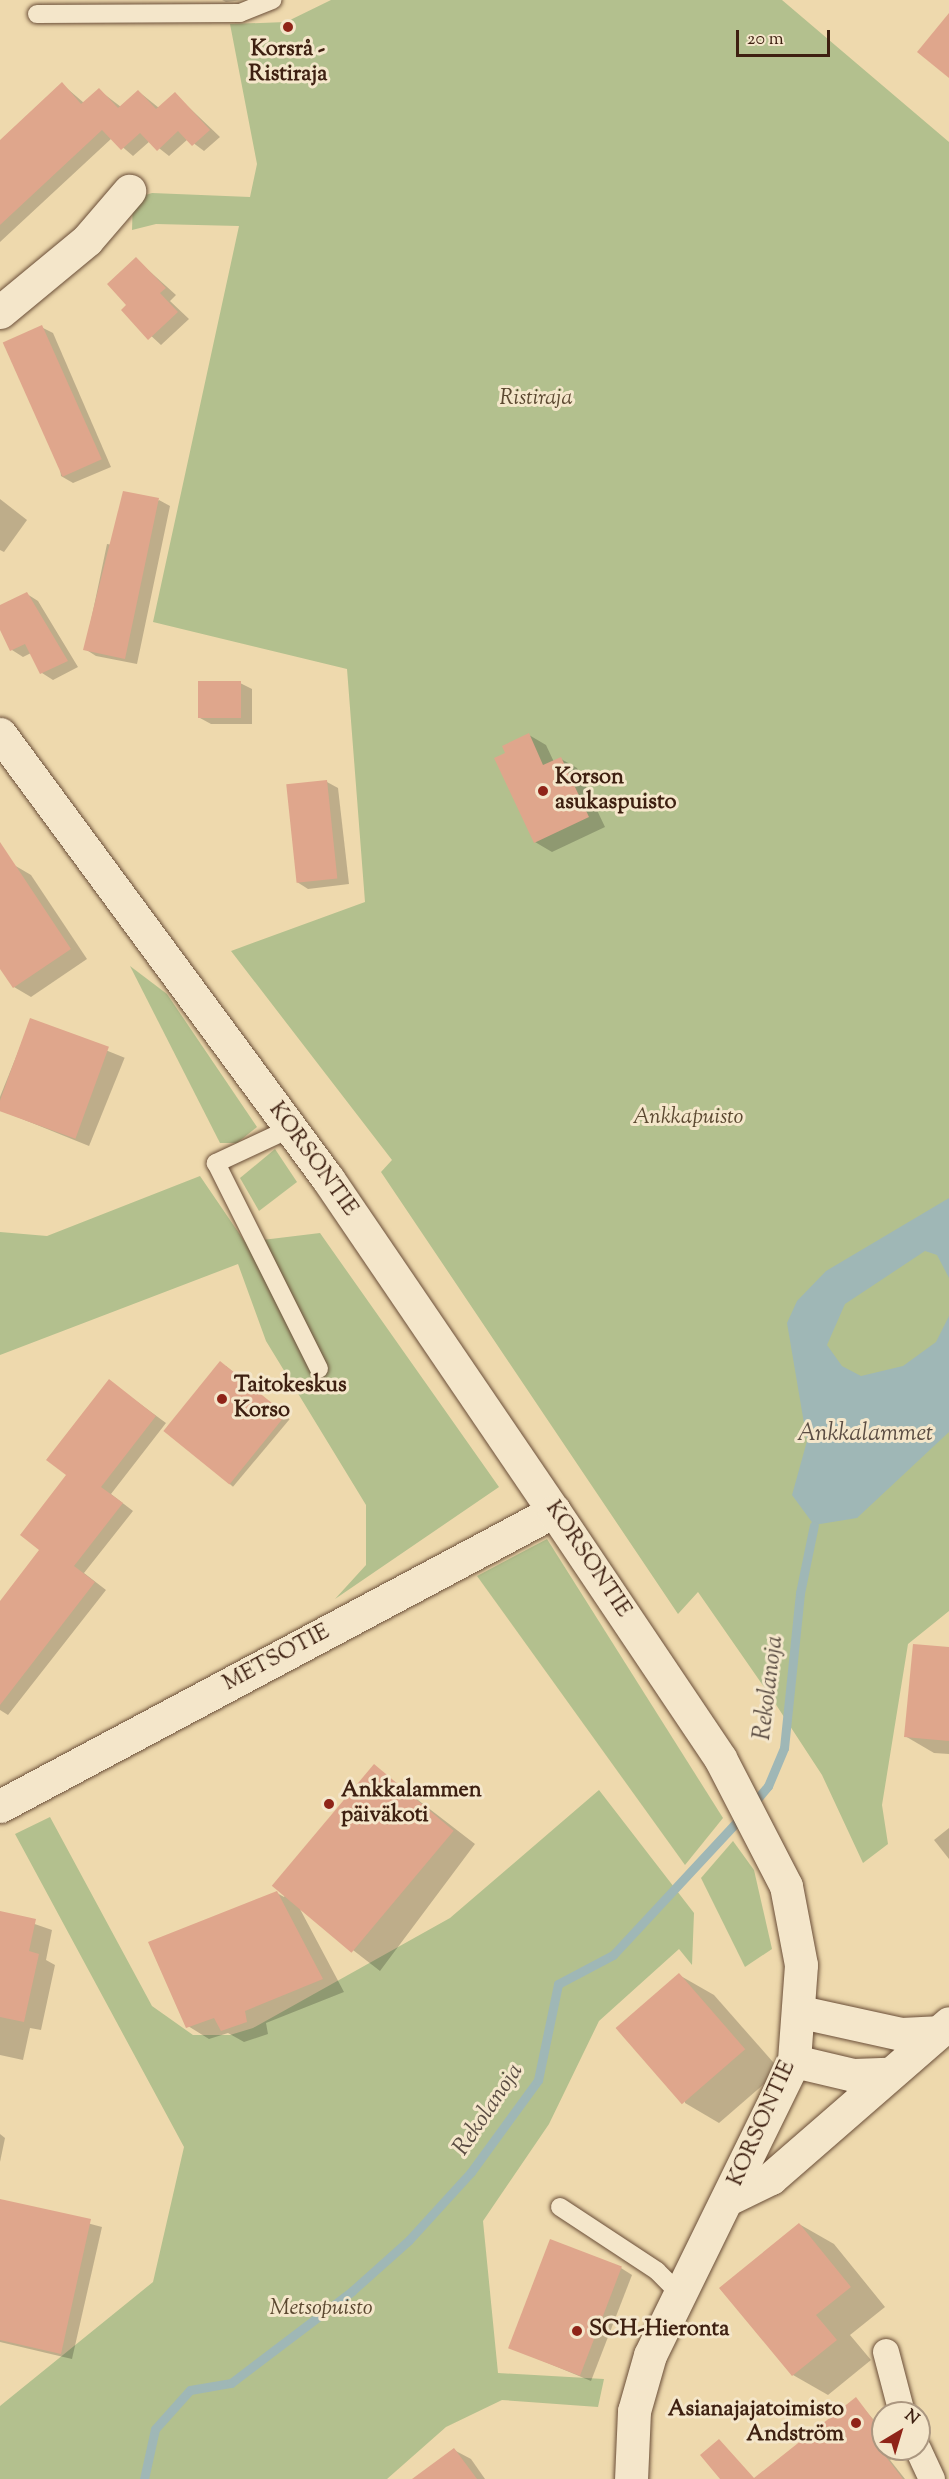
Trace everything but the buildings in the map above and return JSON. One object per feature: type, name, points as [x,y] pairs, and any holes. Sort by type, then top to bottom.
[{"type":"main road","points":[[0,312],[87,240],[129,190]]},
{"type":"main road","name":"KORSONTIE","points":[[0,734],[289,1129],[554,1511],[720,1758],[769,1848],[786,1886],[801,1965],[801,2012],[794,2061],[728,2199],[677,2291],[639,2388],[631,2479]]},
{"type":"main road","name":"METSOTIE","points":[[0,1806],[554,1511]]},
{"type":"main road","points":[[801,2012],[901,2034],[943,2027]]},
{"type":"main road","points":[[728,2199],[771,2178],[943,2027]]},
{"type":"main road","points":[[794,2061],[853,2075],[888,2074]]},
{"type":"street","points":[[886,2352],[899,2401]]},
{"type":"street","points":[[924,2461],[932,2479]]},
{"type":"lane","points":[[37,14],[240,13],[273,0]]},
{"type":"lane","points":[[289,1129],[216,1163],[319,1369]]},
{"type":"lane","points":[[560,2207],[657,2271],[677,2291]]},
{"type":"green space","points":[[331,0],[782,0],[949,142],[949,1611],[908,1644],[882,1805],[888,1844],[863,1863],[822,1775],[771,1697],[698,1592],[678,1614],[381,1172],[392,1160],[231,951],[365,902],[347,669],[153,622],[239,226],[156,224],[132,230],[133,199],[152,193],[250,197],[257,164],[230,24],[286,22]]},
{"type":"green space","points":[[130,966],[167,994],[257,1127],[237,1143],[220,1143]]},
{"type":"green space","points":[[275,1149],[297,1182],[259,1211],[240,1178]]},
{"type":"green space","points":[[200,1176],[245,1242],[320,1233],[499,1487],[335,1599],[366,1565],[366,1505],[266,1341],[238,1264],[0,1355],[0,1232],[47,1236]]},
{"type":"green space","points":[[547,1539],[723,1818],[685,1865],[477,1576]]},
{"type":"green space","name":"Metsopuisto","points":[[599,1790],[694,1913],[692,1965],[679,1949],[599,2021],[549,2124],[483,2221],[498,2373],[604,2379],[598,2407],[502,2400],[446,2427],[387,2479],[0,2479],[0,2406],[153,2282],[184,2147],[15,1834],[50,1817],[152,2006],[193,2035],[230,2035],[253,2028],[450,1918]]},
{"type":"green space","points":[[733,1841],[754,1870],[772,1949],[745,1967],[701,1878]]},
{"type":"water","name":"Ankkalammet","points":[[949,1198],[949,1278],[937,1255],[925,1251],[845,1304],[827,1345],[842,1366],[861,1376],[903,1366],[936,1342],[949,1316],[949,1432],[857,1518],[814,1525],[792,1495],[807,1441],[787,1323],[797,1301],[826,1271]]},
{"type":"waterway","name":"Rekolanoja","points":[[752,1805],[768,1786],[784,1748],[800,1593],[814,1525]]},
{"type":"waterway","name":"Rekolanoja","points":[[144,2479],[155,2429],[190,2390],[231,2383],[352,2291],[409,2240],[471,2172],[538,2080],[558,1984],[613,1955],[743,1815]]},
{"type":"place","name":"Korsrå - Ristiraja","points":[[288,27]]},
{"type":"place","name":"Korson asukaspuisto","points":[[543,791]]},
{"type":"place","name":"Taitokeskus Korso","points":[[222,1399]]},
{"type":"place","name":"Ankkalammen päiväkoti","points":[[329,1804]]},
{"type":"place","name":"SCH-Hieronta","points":[[577,2331]]},
{"type":"place","name":"Asianajajatoimisto Andström","points":[[856,2423]]},
{"type":"park label","name":"Ristiraja","points":[[536,400]]},
{"type":"park label","name":"Ankkapuisto","points":[[688,1119]]}]
